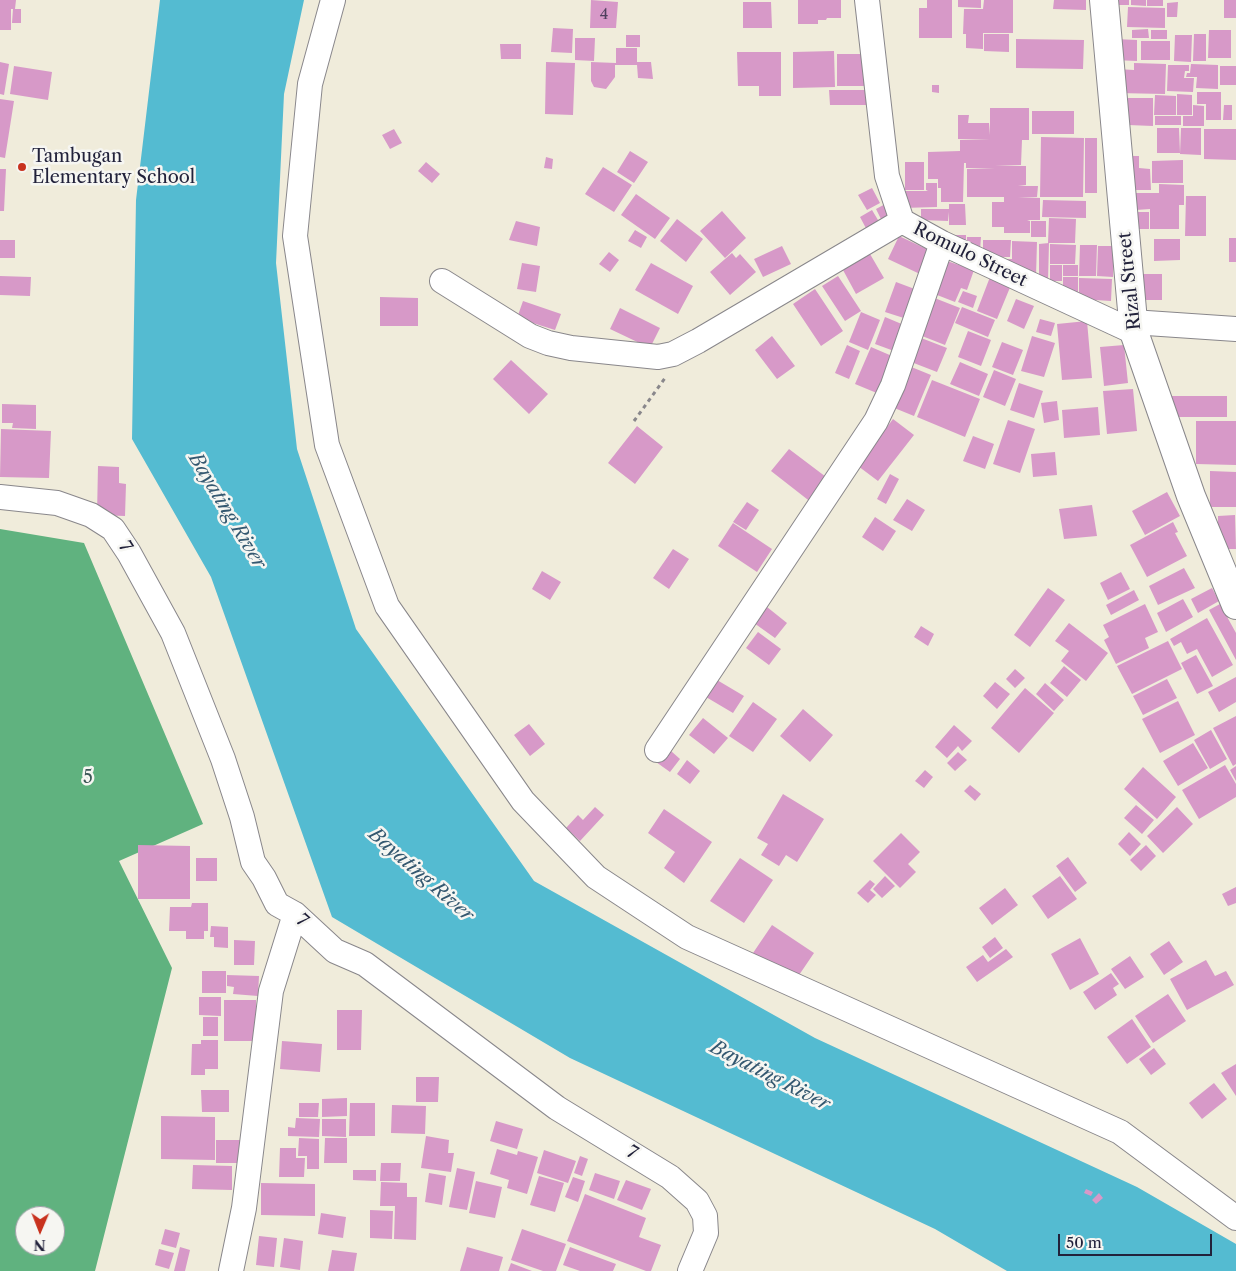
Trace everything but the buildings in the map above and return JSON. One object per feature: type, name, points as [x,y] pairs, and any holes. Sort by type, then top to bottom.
[{"type":"street","points":[[333,0],[310,84],[295,236],[327,445],[386,606],[522,801],[596,876],[687,937],[1120,1132],[1236,1218]]},
{"type":"street","name":"Romulo Street","points":[[867,0],[887,176],[902,222],[942,243],[1133,327]]},
{"type":"street","name":"Rizal Street","points":[[1104,0],[1133,327],[1191,496],[1236,605]]},
{"type":"street","points":[[442,281],[530,336],[548,343],[571,348],[658,357],[673,354],[902,222]]},
{"type":"street","points":[[657,750],[876,421],[893,385],[942,243]]},
{"type":"street","points":[[1133,327],[1236,329]]},
{"type":"street","name":"7","points":[[0,496],[57,503],[92,515],[113,529],[129,553],[174,633],[223,759],[242,817],[253,862],[264,878],[277,904],[295,914],[335,951],[365,964],[557,1108],[670,1177],[698,1201],[706,1216],[706,1233],[690,1271]]},
{"type":"street","points":[[231,1271],[244,1208],[271,991],[295,914]]},
{"type":"path","points":[[634,421],[662,384],[670,370],[673,354]]},
{"type":"green space","name":"5","points":[[0,529],[84,543],[203,824],[119,861],[172,968],[95,1271],[0,1271]]},
{"type":"water","name":"Bayating River","points":[[160,0],[304,0],[284,94],[276,263],[297,449],[356,629],[534,881],[815,1038],[1137,1187],[1236,1244],[1236,1271],[1007,1271],[935,1229],[570,1058],[332,917],[211,577],[132,439],[136,200]]},
{"type":"place","name":"Tambugan Elementary School","points":[[22,167]]}]
